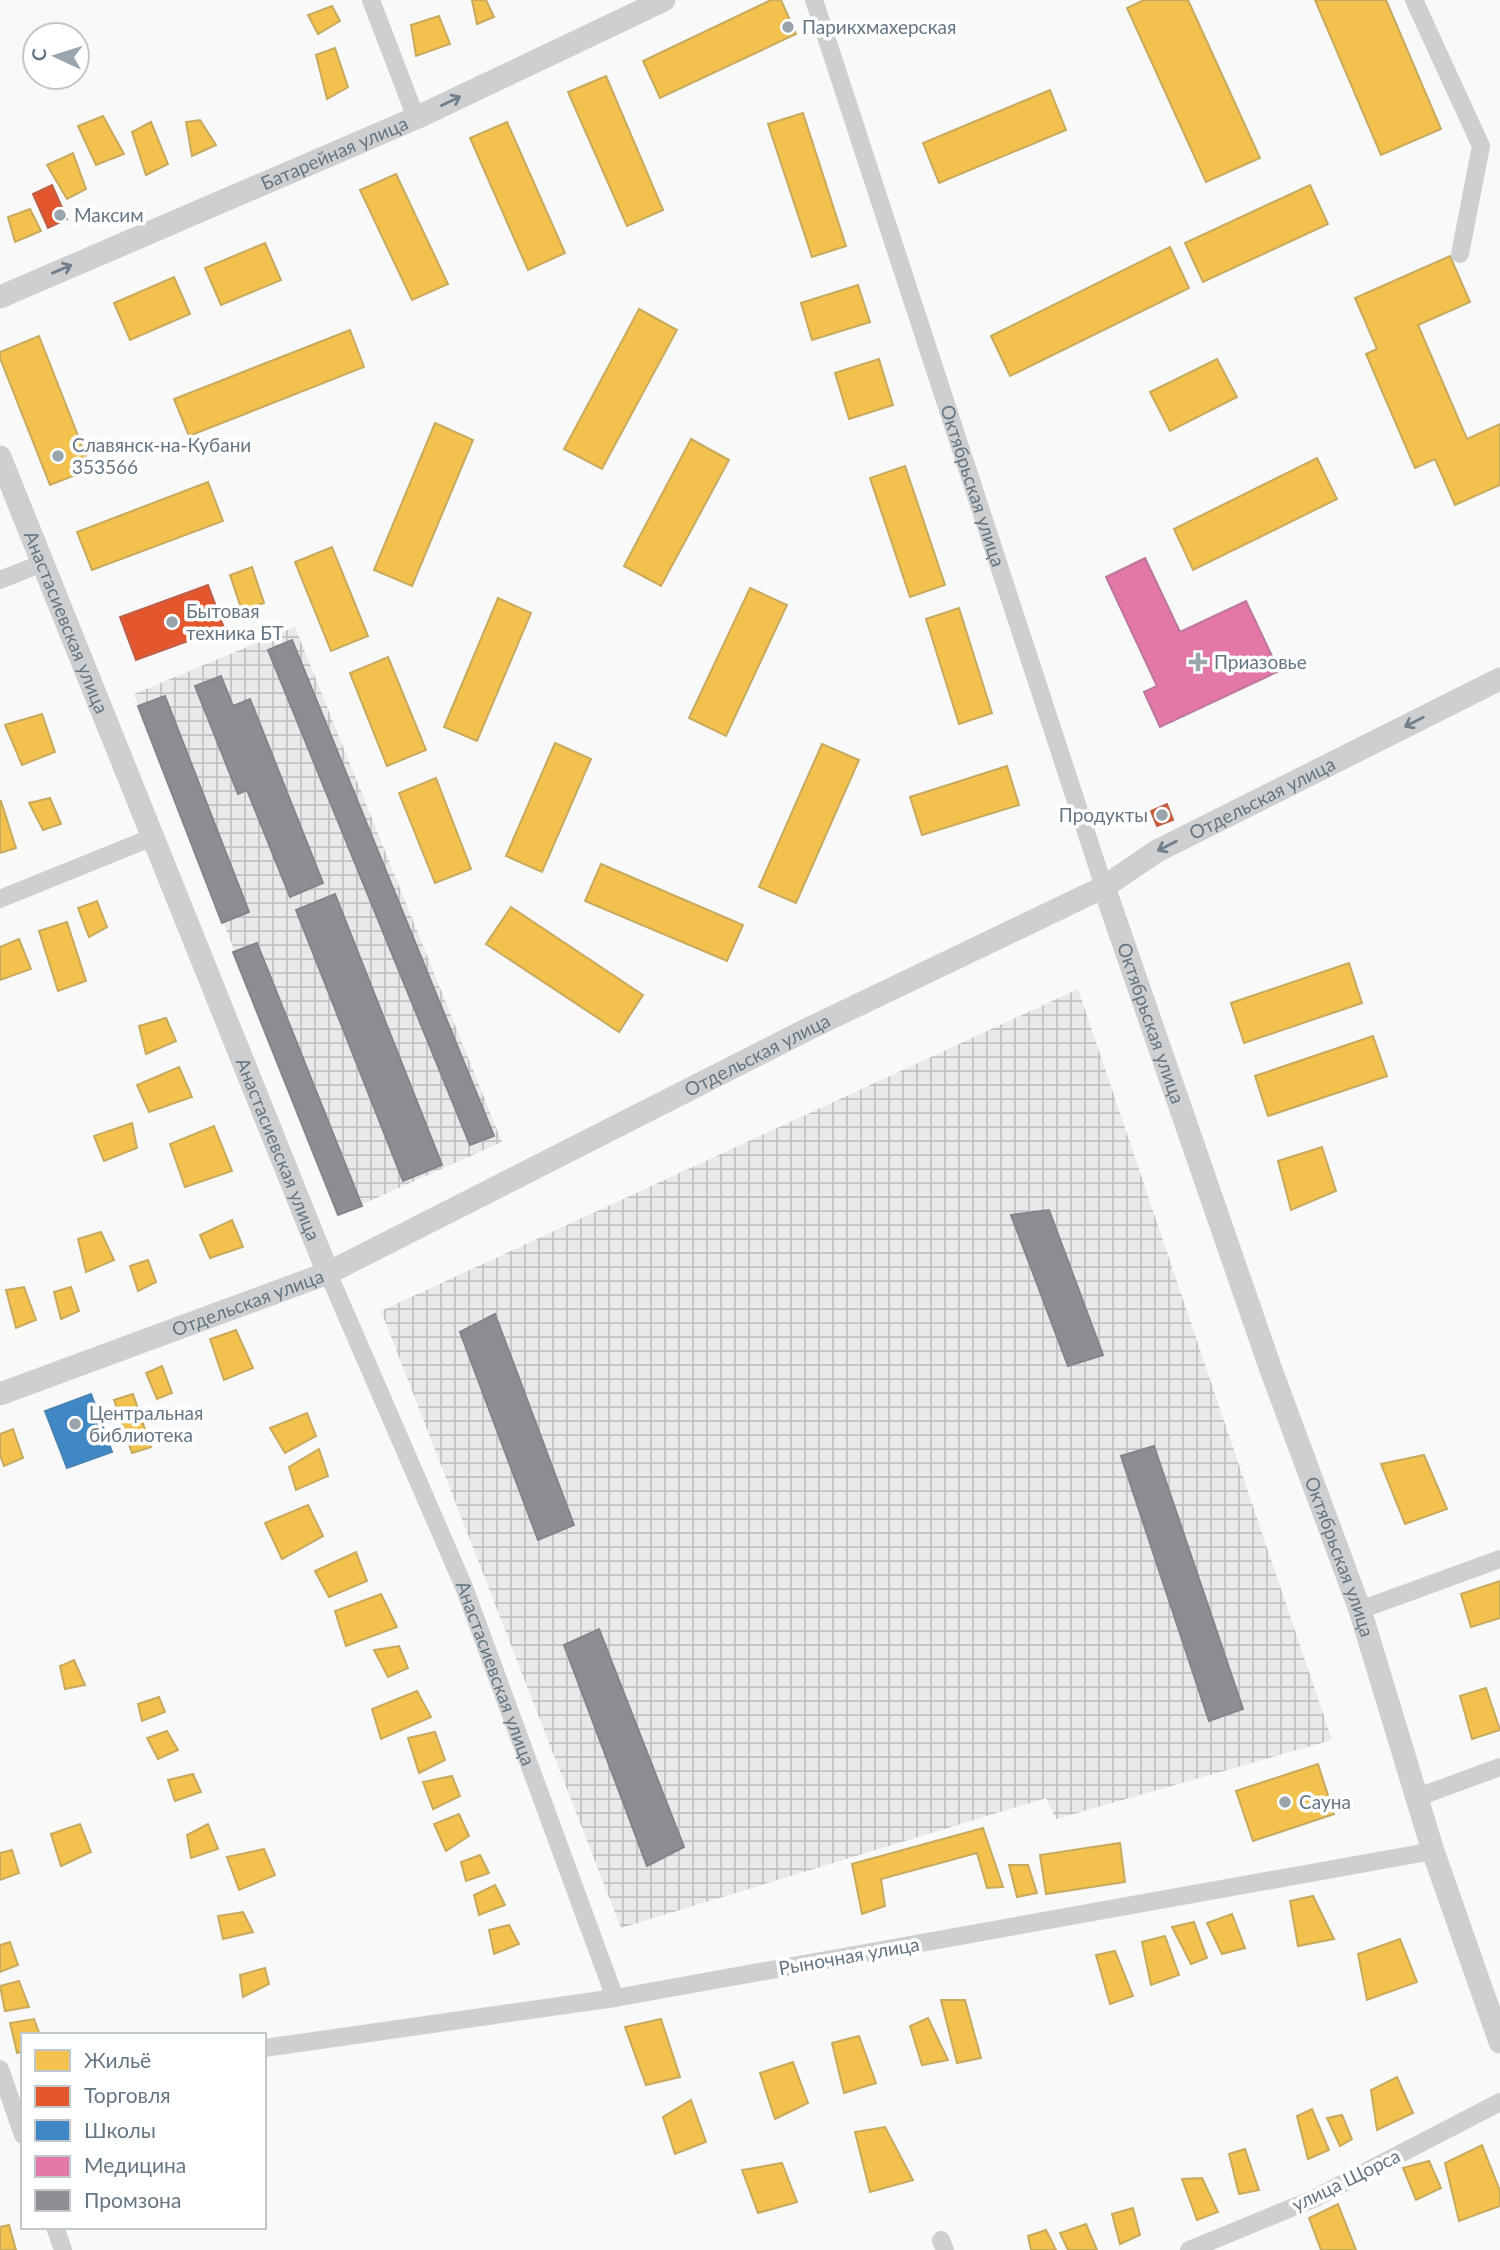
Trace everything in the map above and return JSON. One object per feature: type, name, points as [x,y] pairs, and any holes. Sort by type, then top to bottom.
[{"type":"street","points":[[371,0],[416,118]]},
{"type":"street","name":"Батарейная улица","points":[[0,297],[416,118],[664,0]]},
{"type":"street","name":"Октябрьская улица","points":[[814,0],[1104,887],[1270,1367],[1360,1610],[1433,1851],[1500,2042]]},
{"type":"street","points":[[1414,0],[1480,146],[1460,254]]},
{"type":"street","name":"Анастасиевская улица","points":[[0,457],[328,1273],[473,1608],[615,1998]]},
{"type":"street","points":[[0,580],[43,564]]},
{"type":"street","name":"Отдельская улица","points":[[0,1394],[328,1273],[810,1028],[1104,887],[1157,851],[1500,679]]},
{"type":"street","points":[[0,900],[153,837]]},
{"type":"street","points":[[1360,1610],[1500,1559]]},
{"type":"street","points":[[1418,1797],[1500,1768]]},
{"type":"street","name":"Рыночная улица","points":[[266,2048],[615,1998],[1433,1851]]},
{"type":"street","points":[[0,2068],[21,2127]]},
{"type":"street","name":"улица Щорса","points":[[1189,2250],[1313,2199],[1500,2102]]},
{"type":"street","points":[[56,2229],[62,2250]]},
{"type":"shaded area","points":[[295,627],[502,1142],[338,1215],[134,694]]},
{"type":"shaded area","points":[[1078,989],[1332,1740],[1056,1819],[1046,1798],[621,1928],[381,1311]]},
{"type":"building: Жильё","points":[[472,0],[486,0],[494,17],[477,24]]},
{"type":"building: Жильё","points":[[771,0],[781,0],[796,34],[660,98],[643,61]]},
{"type":"building: Жильё","points":[[1144,0],[1188,0],[1260,158],[1206,182],[1127,8]]},
{"type":"building: Жильё","points":[[1315,0],[1386,0],[1441,129],[1381,155]]},
{"type":"building: Жильё","points":[[332,6],[340,21],[318,34],[308,15]]},
{"type":"building: Жильё","points":[[439,16],[450,44],[416,56],[411,25]]},
{"type":"building: Жильё","points":[[335,48],[348,87],[327,99],[316,55]]},
{"type":"building: Жильё","points":[[606,76],[663,210],[627,226],[568,92]]},
{"type":"building: Жильё","points":[[1050,90],[1066,130],[939,183],[923,143]]},
{"type":"building: Жильё","points":[[803,113],[846,246],[812,257],[768,124]]},
{"type":"building: Жильё","points":[[103,116],[124,154],[96,165],[78,126]]},
{"type":"building: Жильё","points":[[200,120],[216,145],[192,156],[186,122]]},
{"type":"building: Жильё","points":[[151,122],[168,164],[146,175],[132,132]]},
{"type":"building: Жильё","points":[[507,122],[565,253],[528,270],[470,138]]},
{"type":"building: Жильё","points":[[73,153],[86,189],[67,199],[47,165]]},
{"type":"building: Жильё","points":[[396,174],[448,284],[412,300],[360,190]]},
{"type":"building: Жильё","points":[[1310,185],[1328,224],[1203,282],[1185,243]]},
{"type":"building: Жильё","points":[[30,209],[41,231],[15,242],[8,217]]},
{"type":"building: Жильё","points":[[265,243],[281,280],[221,305],[205,268]]},
{"type":"building: Жильё","points":[[1170,247],[1189,288],[1010,376],[991,336]]},
{"type":"building: Жильё","points":[[1450,256],[1470,302],[1418,325],[1467,439],[1500,424],[1500,485],[1455,505],[1435,459],[1415,468],[1366,354],[1377,349],[1355,298]]},
{"type":"building: Жильё","points":[[174,277],[190,314],[130,340],[114,303]]},
{"type":"building: Жильё","points":[[858,285],[870,322],[812,340],[801,303]]},
{"type":"building: Жильё","points":[[639,309],[677,330],[602,469],[564,449]]},
{"type":"building: Жильё","points":[[350,330],[364,367],[189,436],[174,399]]},
{"type":"building: Жильё","points":[[39,336],[91,469],[50,485],[0,358],[0,352]]},
{"type":"building: Жильё","points":[[879,359],[893,405],[849,419],[835,373]]},
{"type":"building: Жильё","points":[[1217,359],[1237,397],[1170,431],[1150,392]]},
{"type":"building: Жильё","points":[[435,423],[473,440],[412,586],[374,570]]},
{"type":"building: Жильё","points":[[691,439],[729,460],[661,586],[624,566]]},
{"type":"building: Жильё","points":[[1317,458],[1337,499],[1193,570],[1174,529]]},
{"type":"building: Жильё","points":[[905,466],[945,585],[910,597],[870,478]]},
{"type":"building: Жильё","points":[[208,482],[223,521],[92,570],[77,532]]},
{"type":"building: Жильё","points":[[332,547],[368,636],[331,651],[295,562]]},
{"type":"building: Жильё","points":[[252,567],[264,603],[242,611],[230,575]]},
{"type":"building: Жильё","points":[[750,588],[787,605],[726,736],[689,718]]},
{"type":"building: Жильё","points":[[498,598],[531,613],[477,741],[444,727]]},
{"type":"building: Жильё","points":[[959,608],[992,713],[959,724],[926,619]]},
{"type":"building: Жильё","points":[[388,657],[426,750],[387,766],[350,673]]},
{"type":"building: Жильё","points":[[42,714],[55,752],[22,765],[5,725]]},
{"type":"building: Жильё","points":[[555,743],[591,759],[542,872],[506,856]]},
{"type":"building: Жильё","points":[[822,744],[859,760],[796,903],[759,887]]},
{"type":"building: Жильё","points":[[1007,766],[1019,805],[922,835],[910,797]]},
{"type":"building: Жильё","points":[[436,778],[471,869],[435,883],[399,793]]},
{"type":"building: Жильё","points":[[50,798],[61,824],[43,830],[29,803]]},
{"type":"building: Жильё","points":[[0,801],[16,848],[0,853]]},
{"type":"building: Жильё","points":[[601,864],[743,925],[727,961],[585,901]]},
{"type":"building: Жильё","points":[[97,901],[107,927],[89,937],[78,908]]},
{"type":"building: Жильё","points":[[511,907],[643,995],[619,1032],[486,944]]},
{"type":"building: Жильё","points":[[67,922],[86,981],[58,991],[39,931]]},
{"type":"building: Жильё","points":[[19,939],[31,969],[0,980],[0,947]]},
{"type":"building: Жильё","points":[[1349,963],[1362,1003],[1244,1043],[1231,1003]]},
{"type":"building: Жильё","points":[[166,1018],[176,1041],[146,1054],[139,1026]]},
{"type":"building: Жильё","points":[[1373,1036],[1387,1076],[1268,1116],[1255,1076]]},
{"type":"building: Жильё","points":[[179,1067],[192,1097],[149,1112],[137,1085]]},
{"type":"building: Жильё","points":[[132,1123],[137,1148],[104,1161],[94,1136]]},
{"type":"building: Жильё","points":[[214,1126],[232,1171],[185,1187],[170,1144]]},
{"type":"building: Жильё","points":[[1322,1147],[1336,1191],[1291,1210],[1278,1161]]},
{"type":"building: Жильё","points":[[232,1220],[243,1247],[210,1258],[200,1235]]},
{"type":"building: Жильё","points":[[101,1232],[114,1260],[86,1272],[78,1239]]},
{"type":"building: Жильё","points":[[148,1260],[156,1282],[138,1291],[130,1266]]},
{"type":"building: Жильё","points":[[24,1287],[36,1320],[16,1328],[6,1290]]},
{"type":"building: Жильё","points":[[71,1287],[79,1311],[61,1319],[54,1292]]},
{"type":"building: Жильё","points":[[236,1330],[253,1368],[224,1380],[210,1339]]},
{"type":"building: Жильё","points":[[162,1366],[172,1393],[157,1399],[146,1373]]},
{"type":"building: Жильё","points":[[133,1394],[151,1447],[132,1453],[114,1400]]},
{"type":"building: Жильё","points":[[307,1413],[316,1436],[285,1453],[270,1428]]},
{"type":"building: Жильё","points":[[13,1429],[23,1458],[4,1466],[0,1455],[0,1434]]},
{"type":"building: Жильё","points":[[319,1449],[328,1476],[296,1490],[289,1467]]},
{"type":"building: Жильё","points":[[1424,1455],[1447,1509],[1405,1524],[1381,1464]]},
{"type":"building: Жильё","points":[[308,1505],[323,1536],[282,1559],[265,1523]]},
{"type":"building: Жильё","points":[[356,1552],[367,1581],[329,1597],[315,1571]]},
{"type":"building: Жильё","points":[[1500,1581],[1500,1618],[1471,1627],[1461,1594]]},
{"type":"building: Жильё","points":[[381,1594],[397,1627],[346,1646],[335,1611]]},
{"type":"building: Жильё","points":[[399,1646],[408,1668],[388,1677],[374,1650]]},
{"type":"building: Жильё","points":[[74,1660],[85,1685],[65,1689],[60,1666]]},
{"type":"building: Жильё","points":[[1486,1688],[1500,1730],[1472,1739],[1460,1696]]},
{"type":"building: Жильё","points":[[417,1691],[431,1717],[381,1739],[372,1709]]},
{"type":"building: Жильё","points":[[159,1697],[165,1712],[142,1721],[138,1704]]},
{"type":"building: Жильё","points":[[167,1731],[178,1750],[158,1759],[147,1738]]},
{"type":"building: Жильё","points":[[435,1732],[445,1760],[419,1773],[408,1738]]},
{"type":"building: Жильё","name":"Сауна","points":[[1318,1764],[1334,1814],[1253,1841],[1236,1791]]},
{"type":"building: Жильё","points":[[193,1774],[201,1792],[175,1801],[168,1780]]},
{"type":"building: Жильё","points":[[452,1776],[460,1796],[433,1809],[423,1782]]},
{"type":"building: Жильё","points":[[459,1814],[469,1836],[446,1851],[434,1824]]},
{"type":"building: Жильё","points":[[80,1824],[91,1852],[61,1866],[51,1834]]},
{"type":"building: Жильё","points":[[208,1824],[218,1849],[191,1858],[187,1835]]},
{"type":"building: Жильё","points":[[983,1828],[1003,1887],[987,1888],[977,1853],[881,1879],[885,1906],[862,1914],[852,1864]]},
{"type":"building: Жильё","points":[[1120,1843],[1125,1882],[1046,1894],[1040,1855]]},
{"type":"building: Жильё","points":[[264,1849],[275,1875],[239,1890],[227,1857]]},
{"type":"building: Жильё","points":[[12,1850],[19,1873],[0,1880],[0,1853]]},
{"type":"building: Жильё","points":[[480,1855],[489,1873],[466,1881],[461,1862]]},
{"type":"building: Жильё","points":[[1009,1865],[1028,1865],[1037,1893],[1017,1897]]},
{"type":"building: Жильё","points":[[495,1885],[505,1905],[479,1915],[474,1895]]},
{"type":"building: Жильё","points":[[1313,1896],[1334,1939],[1298,1946],[1290,1901]]},
{"type":"building: Жильё","points":[[243,1912],[253,1932],[223,1939],[218,1916]]},
{"type":"building: Жильё","points":[[1232,1914],[1245,1948],[1222,1954],[1207,1923]]},
{"type":"building: Жильё","points":[[1194,1922],[1207,1958],[1191,1964],[1172,1927]]},
{"type":"building: Жильё","points":[[509,1925],[519,1944],[494,1954],[489,1930]]},
{"type":"building: Жильё","points":[[1165,1936],[1179,1975],[1151,1985],[1142,1942]]},
{"type":"building: Жильё","points":[[1400,1939],[1417,1982],[1367,2000],[1358,1954]]},
{"type":"building: Жильё","points":[[10,1942],[18,1965],[0,1972],[0,1945]]},
{"type":"building: Жильё","points":[[1115,1951],[1133,1996],[1110,2004],[1096,1955]]},
{"type":"building: Жильё","points":[[265,1968],[269,1984],[243,1997],[240,1975]]},
{"type":"building: Жильё","points":[[19,1981],[29,2007],[5,2011],[0,1986]]},
{"type":"building: Жильё","points":[[941,2000],[965,2000],[981,2058],[957,2063]]},
{"type":"building: Жильё","points":[[928,2018],[948,2060],[922,2065],[910,2026]]},
{"type":"building: Жильё","points":[[34,2019],[39,2033],[21,2033],[21,2052],[17,2053],[10,2023]]},
{"type":"building: Жильё","points":[[661,2019],[680,2077],[646,2085],[625,2027]]},
{"type":"building: Жильё","points":[[859,2036],[876,2083],[844,2093],[832,2043]]},
{"type":"building: Жильё","points":[[793,2062],[808,2103],[775,2119],[760,2073]]},
{"type":"building: Жильё","points":[[1397,2077],[1413,2113],[1377,2130],[1371,2090]]},
{"type":"building: Жильё","points":[[691,2100],[706,2142],[675,2154],[663,2117]]},
{"type":"building: Жильё","points":[[1312,2109],[1329,2150],[1308,2159],[1297,2116]]},
{"type":"building: Жильё","points":[[1342,2115],[1352,2139],[1340,2146],[1327,2118]]},
{"type":"building: Жильё","points":[[885,2127],[913,2180],[870,2192],[855,2132]]},
{"type":"building: Жильё","points":[[1482,2145],[1500,2191],[1500,2206],[1459,2221],[1445,2163]]},
{"type":"building: Жильё","points":[[1245,2149],[1259,2190],[1239,2194],[1229,2154]]},
{"type":"building: Жильё","points":[[1429,2161],[1441,2188],[1416,2200],[1403,2168]]},
{"type":"building: Жильё","points":[[782,2163],[797,2202],[758,2213],[742,2170]]},
{"type":"building: Жильё","points":[[1202,2178],[1218,2212],[1197,2220],[1182,2179]]},
{"type":"building: Жильё","points":[[1338,2204],[1356,2250],[1321,2250],[1309,2218]]},
{"type":"building: Жильё","points":[[1133,2208],[1140,2235],[1120,2244],[1112,2214]]},
{"type":"building: Жильё","points":[[1086,2224],[1097,2250],[1068,2250],[1060,2233]]},
{"type":"building: Жильё","points":[[9,2225],[16,2250],[0,2250],[0,2227]]},
{"type":"building: Жильё","points":[[1046,2230],[1056,2250],[1031,2250],[1028,2236]]},
{"type":"building: Торговля","points":[[52,185],[67,219],[48,228],[33,194]]},
{"type":"building: Торговля","name":"Бытовая техника БТ","points":[[208,585],[224,628],[136,660],[120,617]]},
{"type":"building: Торговля","name":"Продукты","points":[[1167,804],[1173,820],[1157,826],[1151,811]]},
{"type":"building: Школы","points":[[91,1394],[112,1452],[67,1468],[45,1411]]},
{"type":"building: Медицина","points":[[1145,558],[1180,632],[1246,601],[1279,671],[1160,727],[1144,692],[1157,686],[1106,577]]},
{"type":"building: Промзона","points":[[292,640],[494,1136],[470,1145],[268,650]]},
{"type":"building: Промзона","points":[[221,676],[233,706],[250,699],[323,883],[290,897],[247,790],[238,794],[195,686]]},
{"type":"building: Промзона","points":[[165,696],[249,912],[222,923],[138,706]]},
{"type":"building: Промзона","points":[[335,894],[442,1165],[403,1181],[296,910]]},
{"type":"building: Промзона","points":[[257,943],[362,1206],[338,1215],[233,952]]},
{"type":"building: Промзона","points":[[1049,1210],[1103,1355],[1068,1366],[1011,1215]]},
{"type":"building: Промзона","points":[[495,1314],[574,1525],[538,1540],[460,1332]]},
{"type":"building: Промзона","points":[[1154,1446],[1243,1709],[1209,1721],[1121,1456]]},
{"type":"building: Промзона","points":[[599,1629],[684,1847],[647,1866],[564,1645]]},
{"type":"place","name":"Парикхмахерская","points":[[788,27]]},
{"type":"place","name":"Максим","points":[[60,215]]},
{"type":"place","name":"Славянск-на-Кубани 353566","points":[[58,456]]},
{"type":"place","name":"Бытовая техника БТ","points":[[172,622]]},
{"type":"place","name":"Приазовье","points":[[1198,662]]},
{"type":"place","name":"Продукты","points":[[1162,815]]},
{"type":"place","name":"Центральная библиотека","points":[[75,1424]]},
{"type":"place","name":"Сауна","points":[[1285,1802]]}]
